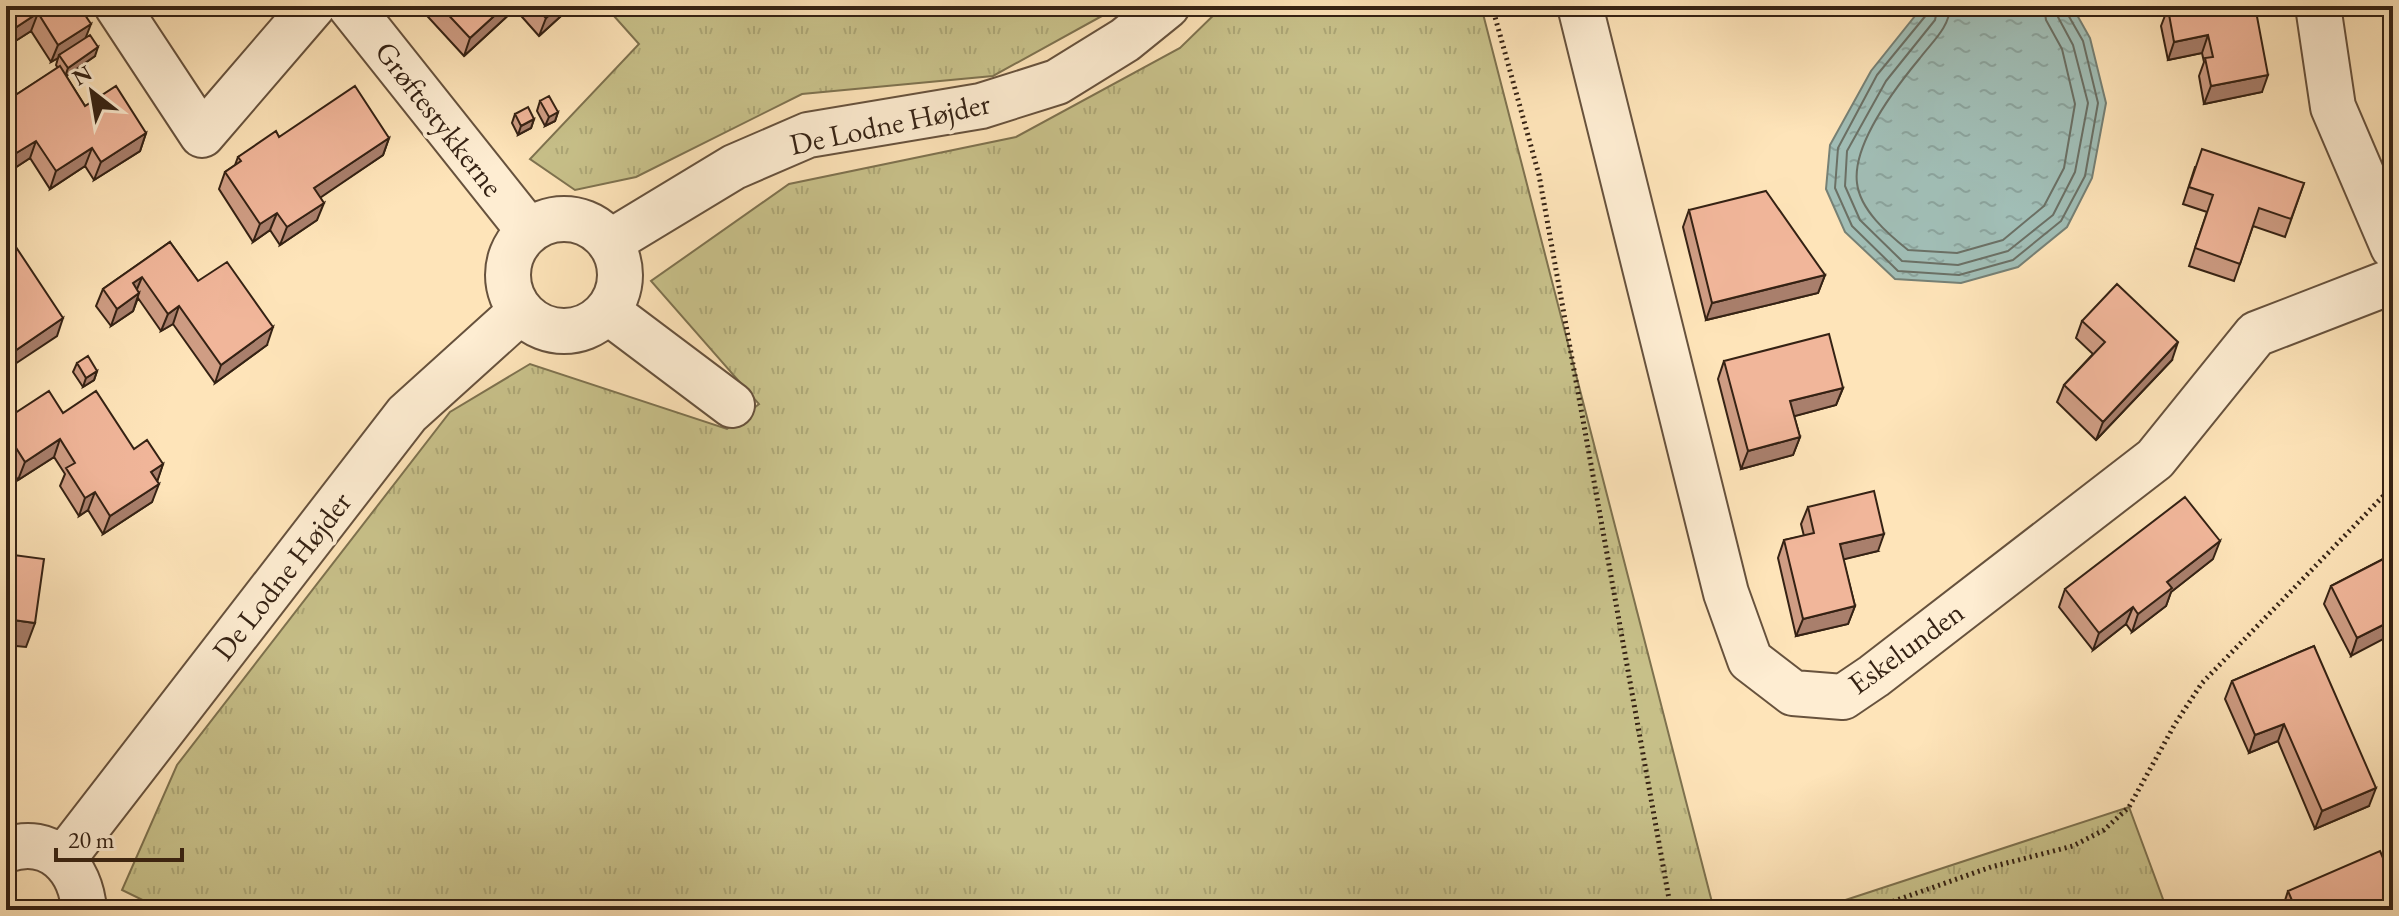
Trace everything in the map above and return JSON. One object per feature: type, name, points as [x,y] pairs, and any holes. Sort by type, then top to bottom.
[{"type":"street","points":[[117,6],[202,135],[313,6]]},
{"type":"street","name":"Grøftestykkerne","points":[[350,6],[529,231]]},
{"type":"street","name":"De Lodne Højder","points":[[610,242],[734,167],[808,135],[981,106],[1057,82],[1125,40],[1167,6]]},
{"type":"street","name":"Eskelunden","points":[[1580,6],[1726,593],[1750,660],[1793,693],[1843,697],[2155,459],[2256,334],[2393,281]]},
{"type":"street","points":[[2318,6],[2333,107],[2393,247]]},
{"type":"street","points":[[562,218],[580,221],[597,229],[610,242],[618,259],[620,277],[617,295],[607,311],[595,321],[580,329],[564,331],[548,328],[521,311],[510,287],[510,261],[517,244],[529,231],[544,222],[562,218]]},
{"type":"street","name":"De Lodne Højder","points":[[63,859],[407,414],[521,311]]},
{"type":"street","points":[[607,311],[732,405]]},
{"type":"street","points":[[6,850],[29,846],[47,850],[63,859],[79,883],[84,910]]},
{"type":"path","points":[[1492,6],[1539,175],[1671,910]]},
{"type":"path","points":[[1877,910],[1894,901],[1991,867],[2073,846],[2104,830],[2129,807],[2175,724],[2202,683],[2393,486]]},
{"type":"green space","points":[[605,6],[1120,6],[993,76],[802,94],[636,177],[575,190],[530,159],[639,44]]},
{"type":"green space","points":[[1223,6],[1481,6],[1714,910],[163,910],[122,890],[177,765],[450,412],[530,364],[727,429],[759,404],[651,281],[789,184],[1016,137],[1180,48]]},
{"type":"green space","points":[[2129,807],[2167,910],[1815,910]]},
{"type":"water","points":[[1923,6],[2072,6],[2090,38],[2106,103],[2092,178],[2067,227],[2018,267],[1961,283],[1895,279],[1845,232],[1826,189],[1830,145],[1871,71]]},
{"type":"building","points":[[6,6],[79,6],[91,24],[58,45],[38,13],[6,34]]},
{"type":"building","points":[[440,6],[505,6],[470,38]]},
{"type":"building","points":[[534,6],[559,6],[546,18]]},
{"type":"building","points":[[2175,6],[2255,6],[2268,75],[2211,86],[2205,58],[2213,57],[2208,35],[2174,42],[2168,9]]},
{"type":"building","points":[[90,35],[98,47],[68,68],[59,55]]},
{"type":"building","points":[[60,66],[85,106],[116,86],[146,133],[101,162],[92,148],[56,171],[36,141],[13,155],[6,144],[6,116],[15,110],[8,100]]},
{"type":"building","points":[[355,86],[389,138],[314,188],[324,203],[287,227],[277,213],[260,224],[225,172],[241,161],[238,157],[276,131],[279,137]]},
{"type":"building","points":[[549,96],[558,112],[549,117],[540,101]]},
{"type":"building","points":[[528,107],[534,119],[521,126],[515,114]]},
{"type":"building","points":[[2202,149],[2304,183],[2291,219],[2259,208],[2240,264],[2195,248],[2213,195],[2189,187]]},
{"type":"building","points":[[1766,191],[1825,275],[1712,303],[1689,210]]},
{"type":"building","points":[[6,232],[63,318],[6,357]]},
{"type":"building","points":[[170,242],[198,281],[227,262],[273,327],[221,365],[179,306],[168,314],[142,277],[133,283],[139,293],[117,309],[103,289]]},
{"type":"building","points":[[2117,284],[2178,342],[2103,422],[2064,385],[2105,342],[2082,321]]},
{"type":"building","points":[[1829,334],[1843,388],[1790,401],[1800,437],[1748,451],[1724,361]]},
{"type":"building","points":[[88,356],[97,371],[86,378],[77,363]]},
{"type":"building","points":[[49,391],[63,413],[96,391],[134,449],[147,440],[163,464],[151,472],[159,484],[110,516],[95,492],[85,498],[66,468],[75,463],[60,439],[25,462],[6,432],[6,419]]},
{"type":"building","points":[[1874,491],[1884,534],[1840,544],[1855,606],[1803,619],[1784,540],[1814,533],[1808,507]]},
{"type":"building","points":[[2185,497],[2220,541],[2167,582],[2172,588],[2138,614],[2133,607],[2099,633],[2065,589]]},
{"type":"building","points":[[6,554],[44,559],[35,623],[6,619]]},
{"type":"building","points":[[2393,554],[2393,620],[2357,638],[2331,586]]},
{"type":"building","points":[[2314,646],[2376,788],[2322,811],[2284,724],[2255,735],[2232,681]]},
{"type":"building","points":[[2380,851],[2393,881],[2393,910],[2296,910],[2288,891]]}]
